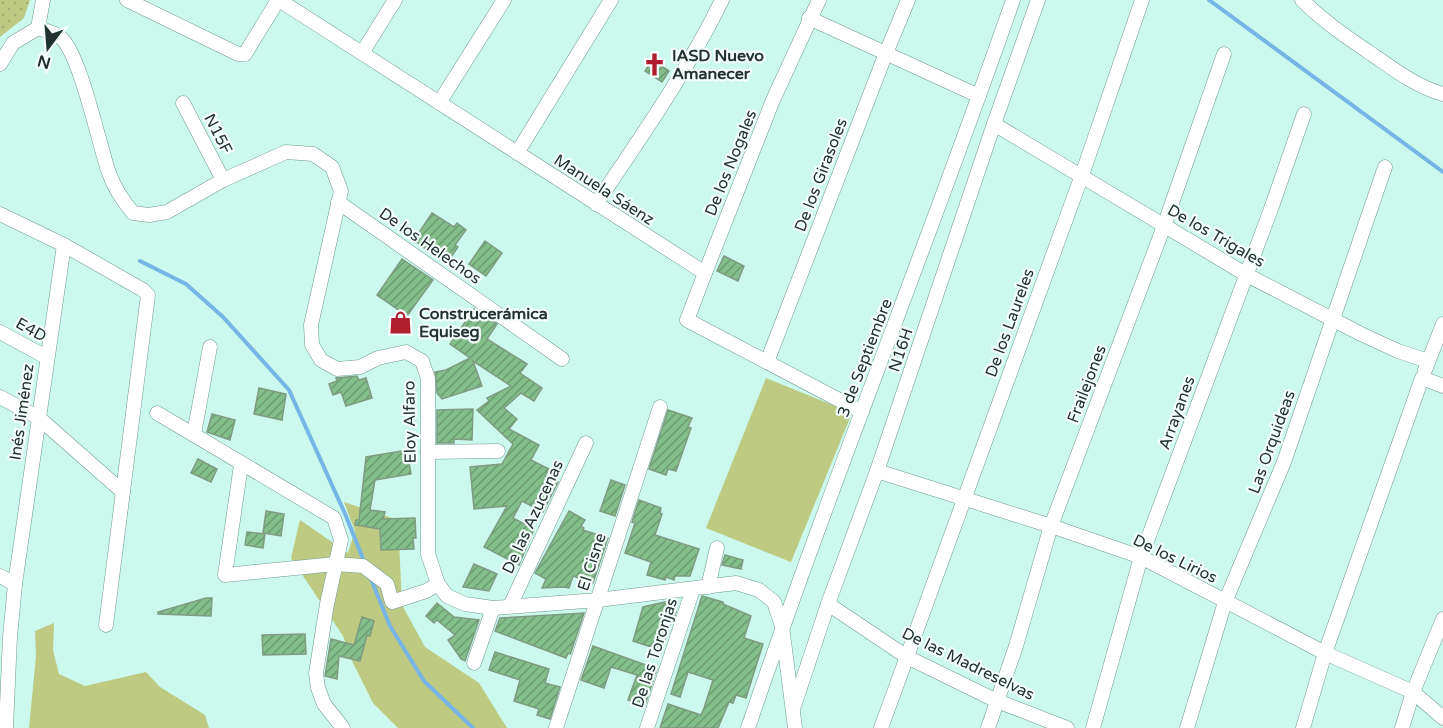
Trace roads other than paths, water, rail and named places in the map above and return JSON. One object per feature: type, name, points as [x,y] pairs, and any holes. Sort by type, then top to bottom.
[{"type":"street","points":[[0,64],[13,43],[38,28],[43,0]]},
{"type":"street","points":[[127,0],[238,54],[244,54],[278,0]]},
{"type":"street","name":"Manuela Sáenz","points":[[278,0],[705,273]]},
{"type":"street","points":[[362,54],[395,0]]},
{"type":"street","points":[[439,103],[504,0]]},
{"type":"street","points":[[517,153],[611,0]]},
{"type":"street","points":[[596,204],[674,85],[709,28],[722,0]]},
{"type":"street","name":"De los Nogales","points":[[705,273],[773,100],[819,0]]},
{"type":"street","name":"De los Girasoles","points":[[767,362],[908,0]]},
{"type":"street","name":"3 de Septiembre","points":[[748,728],[782,626],[980,96],[1013,0]]},
{"type":"street","name":"N16H","points":[[787,728],[828,604],[878,471],[1038,0]]},
{"type":"street","name":"De los Laureles","points":[[881,728],[1082,175],[1142,0]]},
{"type":"street","points":[[1302,0],[1325,22],[1404,77],[1443,94]]},
{"type":"street","points":[[809,18],[980,96]]},
{"type":"street","name":"Eloy Alfaro","points":[[38,28],[60,37],[71,56],[81,79],[109,175],[133,213],[149,215],[167,212],[223,180],[286,152],[313,154],[333,167],[341,190],[311,326],[312,345],[321,360],[337,369],[360,367],[378,358],[406,352],[422,361],[428,378],[428,554],[438,584]]},
{"type":"street","name":"Frailejones","points":[[988,728],[1051,526],[1164,225],[1224,54]]},
{"type":"street","name":"N15F","points":[[183,102],[223,180]]},
{"type":"street","name":"Arrayanes","points":[[1093,728],[1141,557],[1247,275],[1304,114]]},
{"type":"street","name":"De los Trigales","points":[[994,124],[1247,275],[1360,334],[1428,362]]},
{"type":"street","name":"Las Orquideas","points":[[1187,728],[1225,602],[1284,462],[1385,167]]},
{"type":"street","name":"De los Helechos","points":[[338,202],[562,360]]},
{"type":"street","points":[[0,214],[64,245],[148,295],[106,625]]},
{"type":"street","name":"Inés Jiménez","points":[[6,728],[5,634],[15,584],[64,245]]},
{"type":"street","points":[[705,273],[687,320],[862,412]]},
{"type":"street","points":[[1303,728],[1324,652],[1443,324]]},
{"type":"street","name":"E4D","points":[[0,332],[46,357]]},
{"type":"street","points":[[194,434],[210,347]]},
{"type":"street","points":[[1422,378],[1443,386]]},
{"type":"street","points":[[0,397],[39,418],[123,492]]},
{"type":"street","name":"El Cisne","points":[[556,728],[660,406]]},
{"type":"street","points":[[157,413],[241,465],[334,518],[341,540],[316,673],[318,688],[324,704],[343,728]]},
{"type":"street","name":"De las Azucenas","points":[[510,606],[586,442]]},
{"type":"street","points":[[428,452],[498,451]]},
{"type":"street","points":[[241,465],[225,575],[335,564],[363,566],[387,584],[392,602],[426,591],[438,584],[447,596],[465,604],[493,608],[598,600],[736,583],[759,590],[774,602],[782,626],[795,728]]},
{"type":"street","name":"De los Lirios","points":[[878,471],[1141,557],[1324,652],[1413,692],[1443,718]]},
{"type":"street","name":"De las Toronjas","points":[[647,728],[717,548]]},
{"type":"street","points":[[0,576],[15,584]]},
{"type":"street","name":"De las Madreselvas","points":[[828,604],[908,657],[998,701],[1067,728]]},
{"type":"street","points":[[474,663],[493,608]]},
{"type":"street","points":[[1402,728],[1413,692],[1442,626]]},
{"type":"waterway","points":[[1209,0],[1443,172]]},
{"type":"waterway","points":[[140,261],[186,284],[223,317],[289,390],[346,516],[365,564]]},
{"type":"waterway","points":[[371,579],[390,626],[424,681],[473,728]]},
{"type":"place","name":"IASD Nuevo Amanecer","points":[[654,65]]},
{"type":"place","name":"Construcerámica Equiseg","points":[[401,323]]}]
